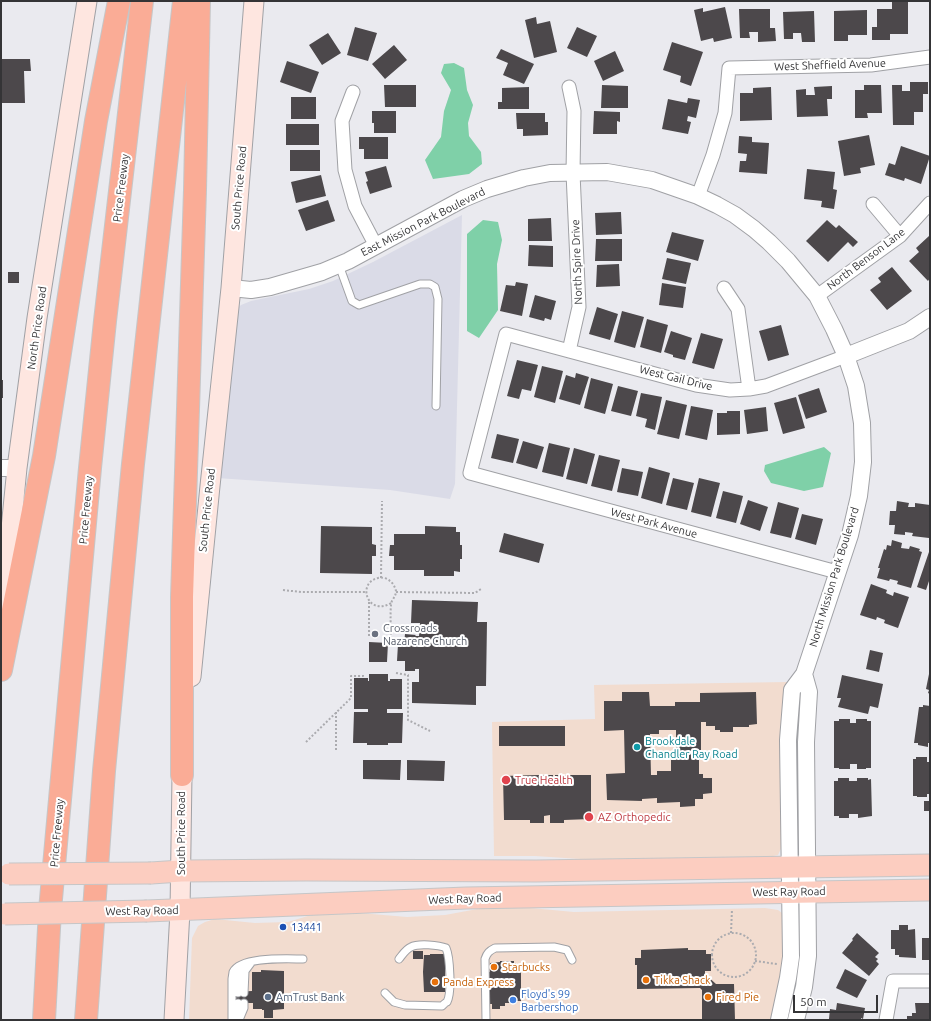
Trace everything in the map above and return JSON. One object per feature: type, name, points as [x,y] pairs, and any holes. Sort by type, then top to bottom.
[{"type":"highway","points":[[1,670],[44,456],[96,121],[119,1]]},
{"type":"highway","name":"Price Freeway","points":[[44,1020],[50,910],[89,476],[105,321],[142,1]]},
{"type":"highway","points":[[86,1020],[104,771],[132,464],[184,1]]},
{"type":"highway","points":[[182,774],[182,597],[195,190],[199,1]]},
{"type":"main road","name":"North Price Road","points":[[1,658],[6,579],[9,468],[37,318],[87,1]]},
{"type":"main road","name":"South Price Road","points":[[174,1020],[180,911],[182,774],[199,590],[231,288],[254,1]]},
{"type":"main road","points":[[5,874],[338,870],[492,872],[930,865]]},
{"type":"main road","points":[[466,898],[473,890],[479,887],[497,884],[537,883],[573,870]]},
{"type":"main road","name":"West Ray Road","points":[[3,914],[180,911],[466,898],[930,890]]},
{"type":"street","name":"West Sheffield Avenue","points":[[698,196],[713,155],[725,113],[729,68],[871,65],[930,57]]},
{"type":"street","name":"North Spire Drive","points":[[569,87],[574,111],[574,172],[579,307],[569,351]]},
{"type":"street","points":[[353,92],[342,122],[345,170],[354,206],[376,246]]},
{"type":"street","name":"East Mission Park Boulevard","points":[[231,288],[250,290],[270,287],[322,272],[376,246],[463,199],[487,189],[524,178],[550,173],[607,172],[629,175],[673,187],[717,205],[754,229],[788,261],[817,296]]},
{"type":"street","name":"North Benson Lane","points":[[817,296],[900,236],[930,203]]},
{"type":"street","points":[[873,204],[900,236]]},
{"type":"street","points":[[724,288],[738,309],[748,389]]},
{"type":"street","name":"North Mission Park Boulevard","points":[[799,892],[798,867],[788,775],[792,690],[804,674],[850,535],[859,496],[863,462],[861,417],[856,386],[846,356],[828,314],[817,296]]},
{"type":"street","points":[[846,356],[909,331],[930,317]]},
{"type":"street","name":"West Gail Drive","points":[[470,473],[506,334],[696,385],[730,390],[766,386],[846,356]]},
{"type":"street","name":"West Park Avenue","points":[[470,473],[837,572]]},
{"type":"street","points":[[779,1020],[786,993],[799,892]]},
{"type":"street","points":[[796,1020],[802,999],[807,968],[808,937],[799,892]]},
{"type":"street","points":[[886,1020],[894,981],[930,981]]},
{"type":"lane","points":[[338,265],[352,301],[359,305],[420,284],[430,284],[435,287],[438,299],[436,406]]},
{"type":"lane","points":[[385,993],[394,1002],[405,1005],[442,1006],[446,1002],[449,995],[448,953],[446,948],[440,946],[413,946],[407,949],[399,959]]},
{"type":"lane","points":[[486,1020],[485,959],[486,954],[490,951],[495,948],[560,948],[567,950],[572,960]]},
{"type":"lane","points":[[232,1020],[233,972],[258,960],[303,959]]},
{"type":"lane","points":[[241,993],[244,971],[249,963]]},
{"type":"lane","points":[[238,1020],[241,1003]]},
{"type":"path","points":[[381,578],[382,501]]},
{"type":"path","points":[[369,601],[377,606],[387,606],[391,603],[396,592],[390,580],[381,578],[372,580],[367,588],[366,592],[369,601],[369,636]]},
{"type":"path","points":[[396,592],[475,593],[481,589]]},
{"type":"path","points":[[282,590],[301,592],[366,592]]},
{"type":"path","points":[[391,603],[391,637]]},
{"type":"path","points":[[306,742],[351,698],[351,676],[364,676],[364,673]]},
{"type":"path","points":[[396,673],[408,676],[408,720],[430,731]]},
{"type":"path","points":[[336,712],[336,751]]},
{"type":"path","points":[[731,934],[733,893]]},
{"type":"path","points":[[738,934],[745,936],[754,947],[756,954],[755,961],[752,968],[747,973],[733,978],[726,976],[715,967],[712,960],[712,953],[718,940],[724,936],[738,934]]},
{"type":"path","points":[[755,961],[790,966]]},
{"type":"shaded area","points":[[462,215],[455,484],[450,499],[390,490],[217,478],[238,308],[241,305],[251,301],[309,289],[333,281],[373,262]]},
{"type":"shaded area","points":[[788,682],[781,719],[783,844],[778,855],[769,857],[595,860],[535,856],[494,856],[492,722],[595,719],[594,685]]},
{"type":"shaded area","points":[[520,907],[574,912],[765,908],[778,910],[782,913],[784,920],[784,936],[782,970],[772,1020],[189,1020],[192,938],[198,926],[205,922],[215,919],[255,923],[288,922],[311,915],[360,913],[407,917],[445,915],[483,908]]},
{"type":"green space","points":[[454,63],[464,68],[467,90],[473,105],[468,123],[469,136],[481,152],[482,164],[469,174],[433,179],[425,160],[441,137],[444,111],[451,90],[441,73],[444,64]]},
{"type":"green space","points":[[483,220],[498,222],[502,240],[497,264],[498,310],[479,338],[467,331],[467,234]]},
{"type":"green space","points":[[824,447],[831,453],[823,487],[804,491],[771,483],[764,471],[765,465]]},
{"type":"building","points":[[892,1],[908,1],[908,34],[890,34],[890,40],[872,40],[872,27],[877,27],[877,9],[892,9]]},
{"type":"building","points":[[725,7],[732,38],[714,42],[713,38],[701,41],[694,10],[703,8],[703,12]]},
{"type":"building","points":[[739,9],[770,9],[770,28],[775,28],[776,41],[758,42],[758,32],[749,32],[750,38],[740,38]]},
{"type":"building","points":[[867,10],[867,35],[848,35],[848,41],[834,41],[834,11]]},
{"type":"building","points":[[814,11],[815,42],[802,42],[801,33],[793,33],[793,39],[784,39],[783,12]]},
{"type":"building","points":[[536,17],[537,24],[550,21],[557,52],[534,58],[525,20]]},
{"type":"building","points":[[355,27],[377,33],[368,61],[347,55]]},
{"type":"building","points":[[577,27],[597,36],[587,57],[567,48]]},
{"type":"building","points":[[328,33],[341,53],[322,65],[309,45]]},
{"type":"building","points":[[672,42],[703,52],[691,86],[680,82],[681,76],[663,70]]},
{"type":"building","points":[[394,45],[407,60],[385,79],[372,64]]},
{"type":"building","points":[[501,49],[534,64],[524,84],[503,75],[508,63],[496,58]]},
{"type":"building","points":[[615,51],[624,71],[603,81],[594,61]]},
{"type":"building","points":[[1,59],[30,59],[31,71],[24,71],[25,103],[1,103]]},
{"type":"building","points":[[287,61],[319,72],[311,93],[280,82]]},
{"type":"building","points":[[910,82],[928,82],[928,94],[923,94],[923,112],[914,112],[914,125],[893,125],[892,85],[902,85],[902,91],[910,91]]},
{"type":"building","points":[[384,85],[416,85],[416,107],[385,107]]},
{"type":"building","points":[[602,85],[628,86],[628,108],[601,108]]},
{"type":"building","points":[[864,85],[881,85],[882,113],[867,113],[868,118],[855,118],[855,90],[864,90]]},
{"type":"building","points":[[832,86],[832,99],[827,99],[828,116],[797,117],[796,90],[806,89],[806,95],[815,95],[814,87]]},
{"type":"building","points":[[529,87],[529,109],[498,109],[498,102],[502,102],[502,88]]},
{"type":"building","points":[[771,87],[772,120],[740,121],[740,93],[753,93],[753,88]]},
{"type":"building","points":[[291,97],[316,97],[316,119],[291,119]]},
{"type":"building","points":[[688,98],[700,100],[696,118],[688,116],[687,121],[691,122],[688,134],[662,129],[668,99],[687,103]]},
{"type":"building","points":[[372,111],[396,111],[396,133],[374,133]]},
{"type":"building","points":[[594,111],[620,112],[620,122],[617,121],[617,134],[593,134]]},
{"type":"building","points":[[516,113],[545,113],[545,122],[548,122],[548,135],[523,136],[523,129],[517,129]]},
{"type":"building","points":[[286,124],[319,124],[319,145],[286,145]]},
{"type":"building","points":[[869,135],[875,165],[860,168],[861,173],[844,176],[838,141]]},
{"type":"building","points":[[739,136],[752,137],[752,142],[769,143],[767,174],[739,172],[740,161],[746,161],[747,154],[738,153]]},
{"type":"building","points":[[359,137],[388,137],[388,159],[364,159],[364,149],[359,149]]},
{"type":"building","points":[[901,146],[930,156],[921,184],[905,178],[904,181],[885,175],[889,163],[895,165]]},
{"type":"building","points":[[290,150],[320,150],[320,171],[290,171]]},
{"type":"building","points":[[386,166],[392,187],[370,194],[366,182],[368,181],[365,172]]},
{"type":"building","points":[[807,169],[835,172],[833,189],[837,190],[834,209],[821,207],[822,201],[804,199]]},
{"type":"building","points":[[321,175],[326,196],[296,203],[291,182]]},
{"type":"building","points":[[328,200],[335,221],[306,231],[298,210]]},
{"type":"building","points":[[621,212],[622,234],[596,235],[595,213]]},
{"type":"building","points":[[551,218],[552,241],[528,241],[528,219]]},
{"type":"building","points":[[827,220],[836,228],[839,225],[858,242],[853,247],[848,242],[828,262],[806,241]]},
{"type":"building","points":[[672,232],[704,240],[698,261],[666,252]]},
{"type":"building","points":[[929,236],[930,278],[928,281],[909,261],[919,252],[916,248]]},
{"type":"building","points":[[596,239],[622,239],[622,261],[595,261]]},
{"type":"building","points":[[529,245],[553,246],[553,267],[528,266]]},
{"type":"building","points":[[667,258],[691,263],[686,284],[662,279]]},
{"type":"building","points":[[619,264],[620,286],[596,287],[597,265]]},
{"type":"building","points":[[892,267],[912,291],[887,310],[870,290],[881,282],[878,278]]},
{"type":"building","points":[[8,272],[19,272],[19,283],[8,283]]},
{"type":"building","points":[[516,282],[528,284],[522,316],[500,311],[506,285],[515,286]]},
{"type":"building","points":[[662,283],[686,287],[683,308],[659,305]]},
{"type":"building","points":[[535,295],[556,301],[551,320],[545,318],[544,321],[529,317]]},
{"type":"building","points":[[597,307],[618,314],[610,340],[589,334]]},
{"type":"building","points":[[622,311],[644,317],[635,348],[614,342]]},
{"type":"building","points":[[647,319],[668,325],[661,353],[640,347]]},
{"type":"building","points":[[781,325],[789,355],[768,361],[759,331]]},
{"type":"building","points":[[671,331],[692,338],[685,360],[673,357],[673,355],[664,352]]},
{"type":"building","points":[[701,333],[723,339],[714,369],[692,363]]},
{"type":"building","points":[[517,360],[538,365],[531,391],[522,389],[519,399],[507,396]]},
{"type":"building","points":[[542,366],[563,371],[555,403],[534,397]]},
{"type":"building","points":[[576,373],[589,377],[580,405],[559,399],[566,375],[575,378]]},
{"type":"building","points":[[591,378],[613,384],[605,414],[584,408]]},
{"type":"building","points":[[1,380],[3,380],[3,398],[1,398]]},
{"type":"building","points":[[618,386],[638,391],[631,416],[611,411]]},
{"type":"building","points":[[819,388],[827,412],[806,419],[798,395]]},
{"type":"building","points":[[641,393],[662,397],[655,430],[645,427],[647,419],[636,416]]},
{"type":"building","points":[[796,397],[805,428],[783,434],[774,403]]},
{"type":"building","points":[[666,400],[687,405],[679,439],[657,434]]},
{"type":"building","points":[[691,406],[713,410],[707,440],[685,435]]},
{"type":"building","points":[[766,407],[768,431],[747,434],[744,410]]},
{"type":"building","points":[[727,411],[740,411],[740,434],[717,435],[717,413],[727,413]]},
{"type":"building","points":[[497,434],[519,439],[513,463],[491,458]]},
{"type":"building","points":[[523,441],[544,447],[537,469],[516,463]]},
{"type":"building","points":[[549,443],[570,448],[563,477],[542,472]]},
{"type":"building","points":[[574,448],[595,454],[587,484],[566,479]]},
{"type":"building","points":[[599,455],[620,460],[612,491],[591,486]]},
{"type":"building","points":[[649,467],[670,473],[662,504],[641,498]]},
{"type":"building","points":[[622,468],[643,472],[638,496],[617,492]]},
{"type":"building","points":[[673,478],[694,483],[687,510],[666,505]]},
{"type":"building","points":[[699,478],[720,483],[711,517],[691,512]]},
{"type":"building","points":[[723,491],[743,496],[736,523],[716,518]]},
{"type":"building","points":[[748,500],[768,507],[760,531],[740,524]]},
{"type":"building","points":[[897,501],[909,503],[908,507],[915,507],[915,503],[930,505],[929,538],[912,536],[913,533],[905,532],[905,535],[894,534],[895,525],[889,525],[890,511],[896,511]]},
{"type":"building","points":[[778,502],[799,508],[791,538],[770,533]]},
{"type":"building","points":[[802,514],[823,519],[816,545],[795,539]]},
{"type":"building","points":[[321,526],[372,527],[372,544],[376,545],[376,556],[372,556],[372,574],[320,573]]},
{"type":"building","points":[[425,526],[456,527],[456,532],[460,532],[462,559],[460,559],[460,572],[454,571],[454,576],[424,576],[424,570],[394,570],[394,556],[389,556],[390,545],[394,545],[394,534],[425,534]]},
{"type":"building","points":[[504,533],[544,544],[539,563],[499,552]]},
{"type":"building","points":[[892,540],[902,543],[901,548],[909,549],[910,546],[920,549],[919,551],[922,552],[911,588],[897,584],[898,581],[890,579],[889,581],[877,578],[880,568],[878,568],[884,549],[886,550],[887,545],[891,546]]},
{"type":"building","points":[[930,549],[930,578],[926,590],[917,587]]},
{"type":"building","points":[[871,584],[887,590],[886,593],[893,596],[894,592],[909,597],[898,628],[884,623],[885,620],[877,617],[876,620],[860,615]]},
{"type":"building","points":[[412,600],[478,602],[477,622],[487,622],[486,686],[476,686],[476,705],[412,703],[412,682],[419,682],[419,669],[415,669],[415,671],[405,671],[405,661],[397,661],[398,644],[404,644],[405,634],[419,636],[420,623],[411,623]]},
{"type":"building","points":[[369,642],[388,643],[387,662],[369,662]]},
{"type":"building","points":[[870,650],[883,653],[879,672],[866,669]]},
{"type":"building","points":[[369,674],[388,674],[388,681],[390,681],[390,679],[402,679],[402,709],[387,709],[387,713],[403,713],[402,743],[367,745],[367,743],[353,743],[354,712],[368,712],[368,709],[354,709],[354,678],[368,678],[369,681]]},
{"type":"building","points":[[929,674],[930,694],[928,693],[929,690],[926,689]]},
{"type":"building","points":[[842,675],[883,684],[878,708],[870,706],[868,714],[838,707],[841,698],[837,698]]},
{"type":"building","name":"Brookdale Chandler Ray Road","points":[[622,692],[649,692],[650,706],[675,706],[675,702],[700,702],[700,693],[756,692],[757,724],[749,725],[749,727],[733,727],[733,732],[720,732],[720,730],[715,730],[715,726],[706,726],[706,722],[701,722],[701,760],[699,760],[699,774],[703,774],[703,778],[712,778],[712,793],[703,794],[703,799],[695,799],[695,806],[680,807],[680,802],[657,803],[657,798],[642,799],[642,801],[607,800],[606,774],[625,773],[624,730],[604,731],[604,701],[622,701]],"holes":[[[659,730],[676,730],[676,760],[671,760],[671,771],[657,771],[657,775],[651,775],[650,734],[659,734]]]},
{"type":"building","points":[[923,705],[930,706],[930,743],[928,743],[928,747],[914,743],[919,707],[923,707]]},
{"type":"building","points":[[839,719],[850,719],[850,723],[856,723],[856,719],[867,719],[867,721],[871,721],[871,768],[857,769],[857,764],[850,764],[850,769],[834,768],[834,721],[839,721]]},
{"type":"building","points":[[499,726],[565,726],[565,746],[499,746]]},
{"type":"building","points":[[916,757],[927,757],[927,762],[930,762],[930,794],[927,794],[927,797],[913,796],[913,759],[916,759]]},
{"type":"building","points":[[363,760],[401,760],[400,780],[363,779]]},
{"type":"building","points":[[407,760],[445,761],[444,781],[407,780]]},
{"type":"building","points":[[553,775],[553,783],[555,783],[555,775],[591,775],[591,819],[564,820],[564,823],[550,823],[550,815],[544,816],[544,823],[530,823],[530,820],[504,820],[503,776]]},
{"type":"building","points":[[838,778],[849,778],[849,781],[857,781],[857,778],[868,778],[868,780],[871,779],[872,816],[858,818],[858,814],[849,814],[849,818],[839,818],[839,816],[834,816],[834,781],[838,781]]},
{"type":"building","points":[[924,801],[930,801],[930,811],[924,811]]},
{"type":"building","points":[[899,925],[908,925],[908,930],[915,929],[916,958],[899,957],[899,955],[895,955],[895,949],[891,949],[891,930],[899,930]]},
{"type":"building","points":[[857,933],[879,953],[875,957],[878,959],[876,961],[879,964],[869,976],[842,953]]},
{"type":"building","points":[[922,938],[930,938],[930,960],[922,960]]},
{"type":"building","points":[[688,948],[688,950],[706,950],[706,954],[711,954],[711,971],[705,971],[705,974],[716,984],[734,984],[735,1020],[702,1020],[702,990],[700,988],[637,989],[637,965],[635,965],[635,958],[641,958],[641,950]]},
{"type":"building","points":[[413,951],[423,951],[423,959],[413,959]]},
{"type":"building","name":"Panda Express","points":[[424,955],[445,955],[447,967],[445,969],[445,992],[424,992]]},
{"type":"building","points":[[514,961],[516,964],[521,964],[521,1001],[516,1001],[516,1003],[505,1003],[505,1006],[500,1006],[500,1009],[492,1009],[492,1004],[490,1004],[490,980],[488,980],[488,972],[490,972],[490,963]]},
{"type":"building","points":[[845,969],[867,980],[857,998],[836,988]]},
{"type":"building","name":"AmTrust Bank","points":[[261,970],[284,971],[284,1009],[273,1010],[273,1018],[264,1018],[264,1010],[253,1009],[253,1003],[235,1003],[235,992],[252,991],[252,972],[261,972]]},
{"type":"building","points":[[837,1003],[865,1008],[863,1019],[829,1019],[830,1009],[836,1010]]},
{"type":"building","points":[[915,1003],[930,1003],[930,1020],[907,1020],[907,1016],[912,1016],[912,1013],[916,1013]]},
{"type":"place","name":"Crossroads Nazarene Church","points":[[375,634]]},
{"type":"place","name":"Brookdale Chandler Ray Road","points":[[637,747]]},
{"type":"place","name":"True Health","points":[[506,780]]},
{"type":"place","name":"AZ Orthopedic","points":[[589,817]]},
{"type":"place","name":"13441","points":[[283,927]]},
{"type":"place","name":"Starbucks","points":[[494,967]]},
{"type":"place","name":"Tikka Shack","points":[[646,980]]},
{"type":"place","name":"Panda Express","points":[[435,982]]},
{"type":"place","name":"AmTrust Bank","points":[[268,997]]},
{"type":"place","name":"Fired Pie","points":[[708,997]]},
{"type":"place","name":"Floyd's 99 Barbershop","points":[[513,1000]]}]
